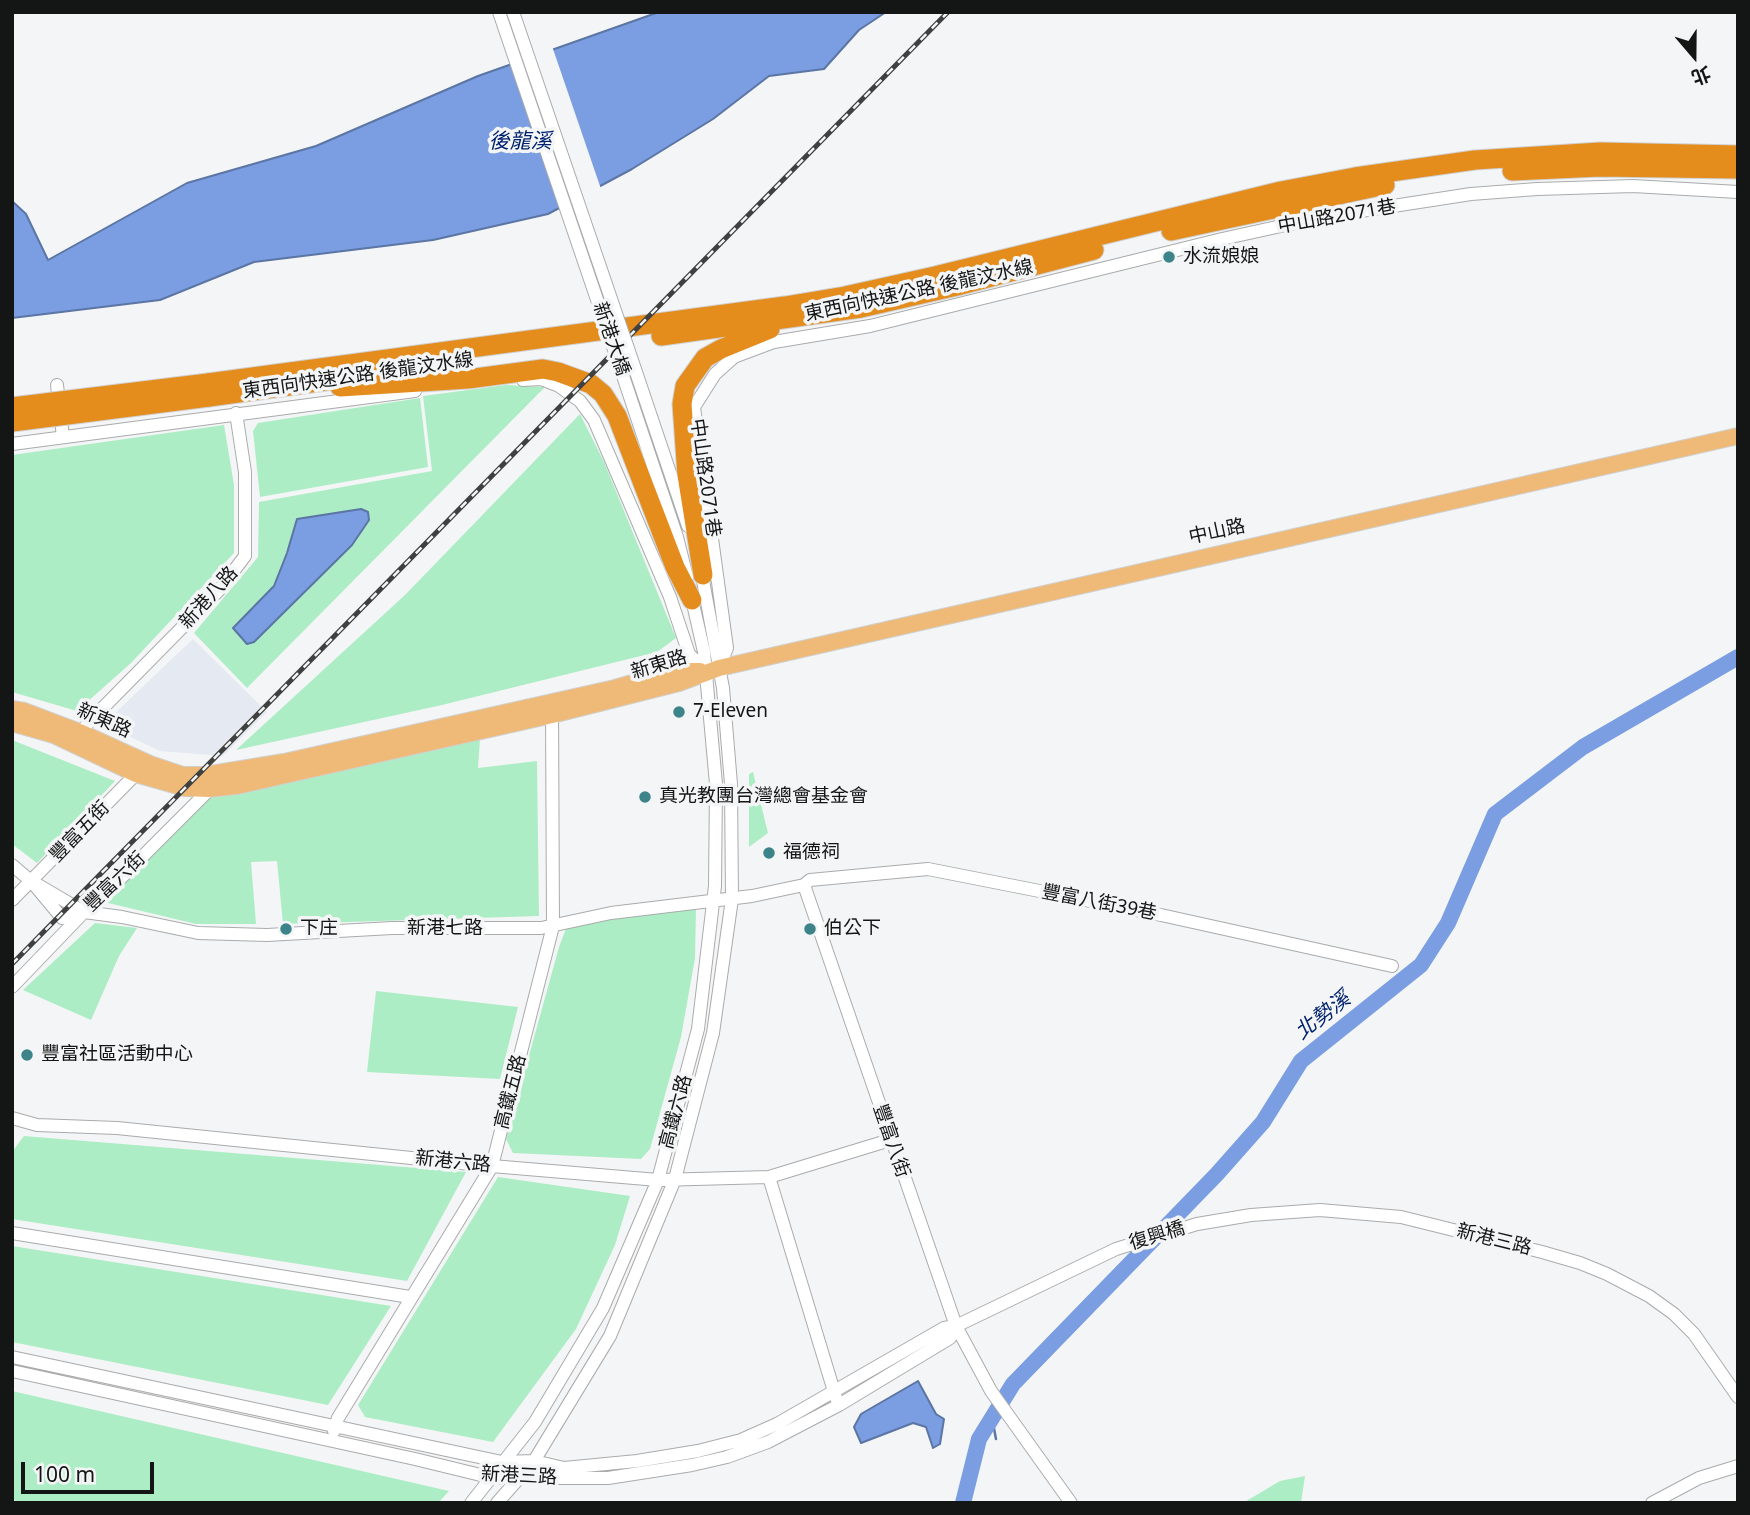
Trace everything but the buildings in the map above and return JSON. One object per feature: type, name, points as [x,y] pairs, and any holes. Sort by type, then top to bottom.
[{"type":"highway","name":"東西向快速公路 後龍汶水線","points":[[12,422],[209,390],[845,296],[1281,191],[1355,177],[1475,160],[1600,152],[1738,155]]},
{"type":"highway","name":"東西向快速公路 後龍汶水線","points":[[12,407],[209,390],[241,393],[861,308],[1129,242],[1388,184],[1483,172],[1600,167],[1738,169]]},
{"type":"highway","points":[[703,575],[686,462],[682,404],[685,386],[705,358],[720,349],[797,318]]},
{"type":"highway","points":[[241,393],[468,379],[543,369],[591,384],[603,394],[617,416],[675,566],[692,600]]},
{"type":"main road","name":"中山路","points":[[713,670],[1738,436]]},
{"type":"main road","name":"新東路","points":[[12,709],[24,711],[185,788],[209,781],[237,786],[552,708],[679,683],[713,670]]},
{"type":"main road","name":"新東路","points":[[12,723],[80,739]]},
{"type":"street","name":"新港大橋","points":[[499,12],[703,575],[713,670]]},
{"type":"street","name":"新港大橋","points":[[513,12],[629,371],[713,670]]},
{"type":"street","name":"中山路2071巷","points":[[713,670],[727,648],[713,535],[698,460],[694,407],[715,374],[734,357],[774,342],[870,326],[1322,217],[1471,194],[1536,189],[1633,186],[1738,192]]},
{"type":"street","points":[[12,444],[236,413],[489,382],[541,379],[559,386],[580,401],[594,421],[670,597],[689,654],[713,670]]},
{"type":"street","points":[[57,385],[62,437]]},
{"type":"street","name":"新港八路","points":[[80,739],[87,724],[220,589],[245,556],[245,472],[236,413]]},
{"type":"street","points":[[615,469],[634,466]]},
{"type":"street","name":"高鐵六路","points":[[496,1503],[534,1461],[610,1336],[675,1179],[713,1033],[732,899],[731,784],[713,670]]},
{"type":"street","name":"高鐵六路","points":[[471,1503],[534,1422],[603,1308],[658,1180],[698,1029],[713,901],[716,784],[713,670]]},
{"type":"street","name":"高鐵五路","points":[[332,1441],[338,1418],[492,1166],[553,926],[552,708]]},
{"type":"street","name":"豐富五街","points":[[12,900],[32,882],[137,767]]},
{"type":"street","name":"豐富六街","points":[[12,987],[84,912],[96,904],[209,781]]},
{"type":"street","name":"新港七路","points":[[12,864],[32,882],[62,918],[84,912],[198,933],[267,935],[392,929],[541,928],[611,912],[732,899],[804,885]]},
{"type":"street","name":"豐富八街39巷","points":[[804,885],[810,880],[928,869],[1161,915],[1392,966]]},
{"type":"street","name":"豐富八街","points":[[804,885],[956,1326],[991,1391],[1071,1503]]},
{"type":"street","name":"新港六路","points":[[15,1124],[117,1128],[658,1180],[769,1177],[890,1140]]},
{"type":"street","points":[[769,1177],[836,1399]]},
{"type":"street","name":"新港三路","points":[[1197,1224],[1280,1212],[1320,1210],[1401,1217],[1580,1263],[1649,1296],[1674,1314],[1694,1334],[1738,1397]]},
{"type":"street","name":"復興橋","points":[[1116,1249],[1197,1224]]},
{"type":"street","points":[[12,1233],[410,1297]]},
{"type":"street","name":"新港三路","points":[[12,1371],[493,1478],[608,1478],[692,1465],[727,1457],[768,1442],[944,1328],[956,1326],[1116,1249]]},
{"type":"street","name":"新港三路","points":[[12,1357],[502,1462],[534,1461],[564,1468],[637,1461],[698,1451],[741,1440],[836,1399]]},
{"type":"street","points":[[1652,1503],[1699,1478],[1738,1466]]},
{"type":"shaded area","points":[[193,639],[267,712],[223,756],[160,751],[111,728],[114,714]]},
{"type":"green space","points":[[506,385],[545,387],[247,688],[194,633],[258,557],[259,502],[432,471],[423,396]]},
{"type":"green space","points":[[420,398],[428,467],[260,497],[253,431],[258,423]]},
{"type":"green space","points":[[580,414],[604,462],[676,638],[657,652],[442,705],[236,750],[405,595]]},
{"type":"green space","points":[[224,425],[234,485],[234,553],[131,663],[77,711],[12,692],[12,455]]},
{"type":"green space","points":[[480,739],[478,768],[537,761],[539,916],[283,924],[277,861],[251,862],[256,924],[196,924],[104,902],[211,797],[296,781]]},
{"type":"green space","points":[[12,740],[115,781],[37,863],[12,844]]},
{"type":"green space","points":[[753,772],[768,833],[749,847],[749,774]]},
{"type":"green space","points":[[671,909],[696,909],[695,958],[681,1037],[650,1149],[641,1159],[513,1153],[506,1139],[567,926]]},
{"type":"green space","points":[[95,923],[137,928],[119,956],[91,1020],[23,990]]},
{"type":"green space","points":[[376,991],[518,1007],[500,1079],[367,1072]]},
{"type":"green space","points":[[24,1136],[466,1172],[407,1281],[12,1219],[12,1152]]},
{"type":"green space","points":[[498,1177],[630,1196],[615,1245],[576,1329],[493,1442],[365,1417],[358,1405]]},
{"type":"green space","points":[[12,1246],[391,1306],[328,1405],[12,1342]]},
{"type":"green space","points":[[12,1391],[449,1491],[438,1503],[17,1503],[12,1497]]},
{"type":"green space","points":[[1305,1476],[1301,1503],[1243,1503],[1280,1481]]},
{"type":"water","name":"後龍溪","points":[[659,12],[886,12],[859,30],[824,69],[769,76],[713,119],[632,169],[548,214],[433,240],[254,262],[160,300],[12,318],[12,201],[26,214],[48,260],[187,183],[316,146],[478,76]]},
{"type":"water","points":[[361,509],[368,512],[369,520],[352,545],[254,642],[247,644],[233,628],[274,586],[297,519]]},
{"type":"water","points":[[918,1381],[936,1414],[944,1419],[940,1444],[933,1448],[926,1427],[913,1423],[861,1443],[854,1427],[861,1414]]},
{"type":"pier","points":[[552,46],[601,189],[571,205],[522,57]]},
{"type":"waterway","name":"北勢溪","points":[[963,1503],[979,1439],[1013,1384],[1217,1174],[1263,1122],[1301,1061],[1421,965],[1448,923],[1495,814],[1583,747],[1738,657]]},
{"type":"waterway","points":[[992,1418],[996,1439]]},
{"type":"railway","points":[[12,964],[948,12]]},
{"type":"place","name":"水流娘娘","points":[[1169,257]]},
{"type":"place","name":"7-Eleven","points":[[679,712]]},
{"type":"place","name":"真光教團台灣總會基金會","points":[[645,797]]},
{"type":"place","name":"福德祠","points":[[769,853]]},
{"type":"place","name":"下庄","points":[[286,929]]},
{"type":"place","name":"伯公下","points":[[810,929]]},
{"type":"place","name":"豐富社區活動中心","points":[[27,1055]]}]
